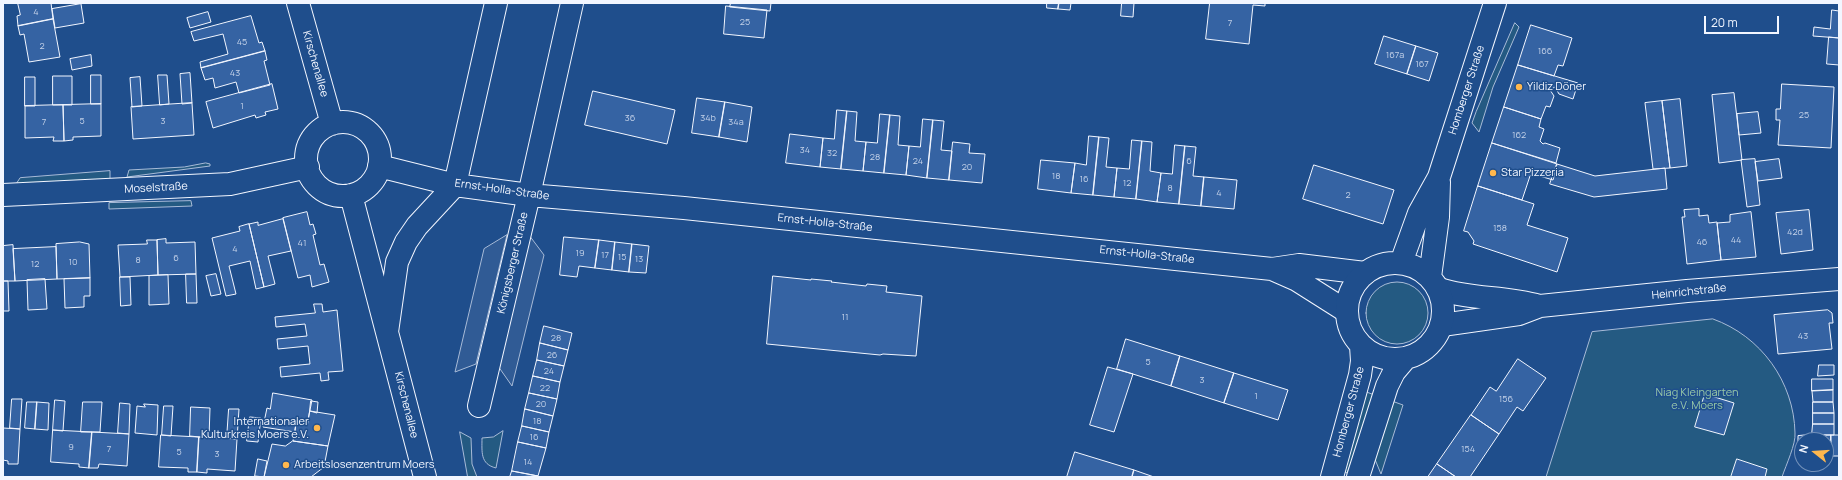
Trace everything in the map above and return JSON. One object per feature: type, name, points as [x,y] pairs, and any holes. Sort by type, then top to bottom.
[{"type":"street","name":"Kirschenallee","points":[[298,3],[332,124]]},
{"type":"street","points":[[455,185],[496,3]]},
{"type":"street","name":"Königsberger Straße","points":[[479,406],[529,195],[572,3]]},
{"type":"street","name":"Homberger Straße","points":[[1400,262],[1420,213],[1439,177],[1495,3]]},
{"type":"street","points":[[347,122],[362,127],[368,131],[377,144],[380,159],[379,166],[376,176],[369,185],[361,191],[343,196],[327,192],[314,182],[308,167],[307,153],[311,141],[320,130],[332,124],[347,122]]},
{"type":"street","name":"Ernst-Holla-Straße","points":[[379,166],[455,185],[529,195],[691,209],[1272,269],[1299,265],[1365,273]]},
{"type":"street","name":"Moselstraße","points":[[3,195],[230,184],[308,167]]},
{"type":"street","name":"Homberger Straße","points":[[1434,283],[1439,177]]},
{"type":"street","name":"Kirschenallee","points":[[387,332],[397,262],[406,242],[417,226],[455,185]]},
{"type":"street","name":"Kirschenallee","points":[[351,195],[425,477]]},
{"type":"street","points":[[1400,262],[1411,265],[1434,283],[1442,301],[1444,313],[1442,325],[1436,337],[1428,347],[1405,359],[1396,360],[1377,356],[1361,346],[1353,336],[1348,324],[1346,311],[1351,290],[1365,273],[1375,266],[1400,262]]},
{"type":"street","name":"Ernst-Holla-Straße","points":[[1272,269],[1297,280],[1346,311]]},
{"type":"street","name":"Heinrichstraße","points":[[1442,325],[1520,314],[1540,306],[1686,291],[1839,279]]},
{"type":"street","name":"Heinrichstraße","points":[[1434,283],[1454,294],[1517,300],[1540,306]]},
{"type":"street","name":"Homberger Straße","points":[[1332,477],[1360,375],[1362,362],[1361,346]]},
{"type":"street","points":[[1358,477],[1387,386],[1394,372],[1405,359]]},
{"type":"green space","points":[[1515,23],[1519,27],[1493,87],[1479,132],[1472,123]]},
{"type":"green space","points":[[206,163],[210,164],[210,166],[127,177],[129,170],[184,167]]},
{"type":"green space","points":[[110,171],[110,179],[16,184],[20,178]]},
{"type":"green space","points":[[191,201],[192,206],[109,209],[109,203]]},
{"type":"green space","points":[[1391,282],[1403,282],[1419,291],[1426,301],[1428,313],[1426,325],[1419,335],[1403,344],[1391,344],[1380,339],[1371,330],[1366,319],[1366,307],[1371,296],[1380,287]]},
{"type":"green space","name":"Niag Kleingarten e.V. Moers","points":[[1713,319],[1746,337],[1760,349],[1772,363],[1789,396],[1795,432],[1792,449],[1782,477],[1546,477],[1592,332]]},
{"type":"green space","points":[[1364,391],[1377,396],[1347,473],[1345,472]]},
{"type":"green space","points":[[1389,400],[1403,405],[1381,474],[1374,457]]},
{"type":"green space","points":[[503,431],[496,468],[487,464],[483,457],[482,438],[493,437]]},
{"type":"green space","points":[[460,432],[471,438],[472,464],[477,477],[468,477]]},
{"type":"shaded area","points":[[507,235],[476,364],[455,372],[484,249]]},
{"type":"shaded area","points":[[529,235],[544,255],[512,386],[498,366]]},
{"type":"building","points":[[18,3],[51,3],[53,19],[18,26],[17,16],[20,15]]},
{"type":"building","points":[[731,3],[771,3],[770,11],[730,7]]},
{"type":"building","points":[[1047,3],[1059,3],[1058,9],[1047,8]]},
{"type":"building","points":[[1059,3],[1071,3],[1070,10],[1058,9]]},
{"type":"building","points":[[1122,3],[1134,3],[1133,17],[1121,16]]},
{"type":"building","points":[[1210,3],[1265,3],[1265,6],[1253,5],[1249,44],[1206,39]]},
{"type":"building","points":[[81,4],[84,23],[55,28],[52,9]]},
{"type":"building","points":[[726,6],[767,10],[764,38],[724,34]]},
{"type":"building","points":[[1832,10],[1839,11],[1839,38],[1813,36],[1814,27],[1830,29]]},
{"type":"building","points":[[208,12],[211,22],[190,28],[187,18]]},
{"type":"building","points":[[251,16],[259,43],[262,42],[265,51],[201,68],[200,62],[228,54],[223,34],[194,41],[191,32]]},
{"type":"building","points":[[53,19],[60,57],[29,62],[24,34],[20,35],[18,26]]},
{"type":"building","points":[[1531,25],[1572,38],[1563,66],[1558,65],[1554,76],[1518,65]]},
{"type":"building","points":[[1384,36],[1416,46],[1407,74],[1375,64]]},
{"type":"building","points":[[1829,37],[1839,38],[1839,65],[1827,64]]},
{"type":"building","points":[[1416,46],[1438,53],[1429,81],[1407,74]]},
{"type":"building","points":[[265,51],[267,60],[264,61],[270,85],[239,93],[236,82],[215,88],[213,78],[205,80],[201,68]]},
{"type":"building","points":[[91,55],[92,66],[72,70],[70,59]]},
{"type":"building","points":[[1518,65],[1578,83],[1573,99],[1559,94],[1555,87],[1550,90],[1554,96],[1550,107],[1546,106],[1541,119],[1504,107]]},
{"type":"building","points":[[190,73],[192,103],[182,104],[180,74]]},
{"type":"building","points":[[91,75],[101,75],[101,104],[91,104]]},
{"type":"building","points":[[158,75],[167,75],[169,104],[160,105]]},
{"type":"building","points":[[53,76],[72,76],[72,105],[53,105]]},
{"type":"building","points":[[25,77],[35,77],[35,106],[25,106]]},
{"type":"building","points":[[140,77],[142,106],[132,107],[130,78]]},
{"type":"building","points":[[272,84],[278,109],[265,112],[266,115],[256,118],[255,115],[213,128],[206,102]]},
{"type":"building","points":[[1782,84],[1834,87],[1831,148],[1778,145],[1780,120],[1776,120],[1776,109],[1780,109]]},
{"type":"building","points":[[593,91],[675,110],[667,144],[585,125]]},
{"type":"building","points":[[1734,93],[1742,160],[1719,163],[1712,95]]},
{"type":"building","points":[[697,98],[725,102],[719,137],[692,133]]},
{"type":"building","points":[[1680,99],[1687,166],[1670,168],[1662,101]]},
{"type":"building","points":[[1662,101],[1670,168],[1653,169],[1645,103]]},
{"type":"building","points":[[725,102],[752,107],[747,142],[719,137]]},
{"type":"building","points":[[192,103],[194,135],[133,139],[131,107]]},
{"type":"building","points":[[101,104],[101,136],[73,137],[73,140],[64,141],[63,105]]},
{"type":"building","points":[[63,105],[64,141],[53,141],[54,137],[25,138],[25,106]]},
{"type":"building","points":[[1504,107],[1541,119],[1539,127],[1544,129],[1540,141],[1543,144],[1545,143],[1560,148],[1556,163],[1492,143]]},
{"type":"building","points":[[837,110],[847,111],[841,169],[820,167],[823,138],[834,139]]},
{"type":"building","points":[[847,111],[857,112],[855,141],[866,142],[863,171],[841,169]]},
{"type":"building","points":[[1758,112],[1761,133],[1739,135],[1737,114]]},
{"type":"building","points":[[880,114],[890,115],[884,173],[863,171],[866,142],[877,143]]},
{"type":"building","points":[[890,115],[900,116],[898,145],[909,146],[906,175],[884,173]]},
{"type":"building","points":[[923,119],[933,120],[927,178],[906,175],[909,146],[920,147]]},
{"type":"building","points":[[933,120],[944,121],[941,150],[952,151],[949,180],[927,178]]},
{"type":"building","points":[[790,134],[823,138],[820,167],[786,163]]},
{"type":"building","points":[[1089,136],[1099,137],[1093,195],[1071,193],[1075,163],[1086,165]]},
{"type":"building","points":[[1099,137],[1109,138],[1106,167],[1117,168],[1114,197],[1093,195]]},
{"type":"building","points":[[1132,140],[1142,141],[1136,199],[1114,197],[1117,168],[1129,169]]},
{"type":"building","points":[[1142,141],[1152,142],[1150,171],[1161,173],[1157,202],[1136,199]]},
{"type":"building","points":[[953,142],[970,144],[969,153],[985,154],[982,183],[949,180]]},
{"type":"building","points":[[1492,143],[1557,164],[1553,180],[1533,174],[1530,176],[1522,200],[1478,186]]},
{"type":"building","points":[[1175,145],[1185,146],[1179,204],[1157,202],[1161,173],[1172,174]]},
{"type":"building","points":[[1185,146],[1196,147],[1193,176],[1204,177],[1201,206],[1179,204]]},
{"type":"building","points":[[1755,159],[1760,205],[1747,207],[1741,160]]},
{"type":"building","points":[[1779,159],[1782,178],[1758,181],[1755,162]]},
{"type":"building","points":[[1041,160],[1075,163],[1071,193],[1038,189]]},
{"type":"building","points":[[1557,164],[1595,176],[1665,168],[1667,189],[1594,197],[1550,184]]},
{"type":"building","points":[[1314,165],[1394,190],[1383,224],[1303,199]]},
{"type":"building","points":[[1204,177],[1237,180],[1234,209],[1201,206]]},
{"type":"building","points":[[1478,186],[1534,204],[1527,225],[1568,238],[1557,272],[1473,244],[1474,241],[1468,232],[1464,231]]},
{"type":"building","points":[[1699,209],[1699,216],[1708,215],[1709,223],[1717,222],[1721,260],[1687,264],[1682,217],[1685,217],[1684,210]]},
{"type":"building","points":[[1809,210],[1813,250],[1781,254],[1776,213]]},
{"type":"building","points":[[307,212],[310,225],[313,224],[316,234],[313,235],[320,265],[324,264],[329,282],[312,287],[310,275],[298,278],[283,218]]},
{"type":"building","points":[[1751,212],[1756,257],[1721,260],[1717,223],[1730,222],[1730,215]]},
{"type":"building","points":[[283,219],[291,251],[268,256],[275,284],[264,287],[249,224],[258,222],[258,225]]},
{"type":"building","points":[[249,224],[264,287],[256,289],[250,261],[229,266],[236,294],[226,296],[212,238],[240,231],[239,227]]},
{"type":"building","points":[[564,237],[599,240],[595,268],[579,266],[577,277],[560,275]]},
{"type":"building","points":[[166,239],[166,243],[195,242],[196,274],[158,275],[157,240]]},
{"type":"building","points":[[147,240],[157,240],[158,275],[120,277],[118,245],[147,244]]},
{"type":"building","points":[[599,240],[615,242],[612,270],[595,268]]},
{"type":"building","points":[[80,242],[89,244],[90,278],[57,279],[56,244]]},
{"type":"building","points":[[615,242],[632,244],[629,272],[612,270]]},
{"type":"building","points":[[632,244],[649,246],[646,273],[629,272]]},
{"type":"building","points":[[13,245],[15,281],[3,281],[3,246]]},
{"type":"building","points":[[56,247],[57,279],[15,281],[13,249]]},
{"type":"building","points":[[186,274],[196,274],[197,303],[187,303]]},
{"type":"building","points":[[216,274],[221,294],[211,296],[206,276]]},
{"type":"building","points":[[168,275],[169,304],[149,305],[149,276]]},
{"type":"building","points":[[773,276],[832,281],[831,282],[866,286],[867,284],[887,286],[886,292],[922,296],[916,356],[880,355],[767,344]]},
{"type":"building","points":[[120,277],[130,277],[131,305],[121,306]]},
{"type":"building","points":[[90,278],[90,296],[84,296],[84,307],[65,308],[64,279]]},
{"type":"building","points":[[45,279],[47,309],[28,310],[27,280]]},
{"type":"building","points":[[3,281],[8,281],[9,311],[3,311]]},
{"type":"building","points":[[314,304],[322,304],[323,312],[337,310],[343,371],[328,372],[329,380],[321,381],[320,373],[281,377],[280,367],[310,364],[308,346],[278,349],[277,339],[307,336],[305,324],[276,327],[275,317],[315,313]]},
{"type":"building","points":[[1828,310],[1832,313],[1833,323],[1829,323],[1832,349],[1778,354],[1774,315]]},
{"type":"building","points":[[544,326],[572,333],[568,350],[540,343]]},
{"type":"building","points":[[1126,339],[1180,356],[1171,386],[1117,369]]},
{"type":"building","points":[[540,343],[568,350],[564,366],[537,360]]},
{"type":"building","points":[[1180,356],[1234,373],[1224,403],[1171,386]]},
{"type":"building","points":[[1518,359],[1546,378],[1523,411],[1517,407],[1499,434],[1471,415],[1490,387],[1496,391]]},
{"type":"building","points":[[537,360],[564,366],[560,382],[533,376]]},
{"type":"building","points":[[1819,365],[1834,365],[1834,375],[1818,376]]},
{"type":"building","points":[[1108,367],[1133,374],[1114,432],[1090,425]]},
{"type":"building","points":[[1234,373],[1288,390],[1278,420],[1224,403]]},
{"type":"building","points":[[533,376],[560,382],[557,399],[529,393]]},
{"type":"building","points":[[1812,379],[1833,379],[1833,390],[1812,391]]},
{"type":"building","points":[[1833,390],[1833,402],[1813,402],[1812,391]]},
{"type":"building","points":[[273,393],[312,400],[307,425],[296,423],[295,432],[263,427],[267,408],[270,409]]},
{"type":"building","points":[[529,393],[557,399],[553,416],[525,409]]},
{"type":"building","points":[[1705,394],[1734,403],[1724,435],[1695,427]]},
{"type":"building","points":[[12,399],[22,399],[20,429],[10,428]]},
{"type":"building","points":[[55,400],[65,401],[63,431],[53,430]]},
{"type":"building","points":[[311,401],[318,402],[317,413],[310,411]]},
{"type":"building","points":[[27,402],[37,402],[35,429],[25,428]]},
{"type":"building","points":[[37,402],[49,403],[48,430],[35,429]]},
{"type":"building","points":[[83,402],[102,402],[100,432],[81,432]]},
{"type":"building","points":[[1813,402],[1833,402],[1834,413],[1813,413]]},
{"type":"building","points":[[120,403],[130,404],[129,434],[118,433]]},
{"type":"building","points":[[144,404],[158,405],[157,435],[135,433],[137,406],[145,407]]},
{"type":"building","points":[[164,406],[173,406],[171,436],[162,435]]},
{"type":"building","points":[[191,407],[210,408],[209,438],[190,436]]},
{"type":"building","points":[[229,409],[239,409],[237,439],[227,438]]},
{"type":"building","points":[[525,409],[553,416],[549,432],[522,426]]},
{"type":"building","points":[[310,411],[335,415],[328,446],[293,441],[296,423],[307,425]]},
{"type":"building","points":[[1813,413],[1834,413],[1834,424],[1813,424]]},
{"type":"building","points":[[1471,415],[1499,434],[1470,477],[1456,477],[1437,464]]},
{"type":"building","points":[[250,417],[261,418],[258,442],[247,441]]},
{"type":"building","points":[[1813,424],[1834,424],[1834,432],[1812,432]]},
{"type":"building","points":[[522,426],[549,432],[546,448],[518,442]]},
{"type":"building","points":[[3,428],[20,429],[18,464],[8,464],[8,461],[3,460]]},
{"type":"building","points":[[53,430],[92,432],[89,468],[79,467],[79,464],[51,462]]},
{"type":"building","points":[[92,432],[129,434],[127,466],[99,464],[98,468],[89,468]]},
{"type":"building","points":[[161,435],[199,437],[197,472],[188,472],[188,468],[159,467]]},
{"type":"building","points":[[1834,435],[1839,435],[1839,456],[1834,456]]},
{"type":"building","points":[[199,437],[237,439],[235,471],[207,469],[207,473],[197,472]]},
{"type":"building","points":[[293,441],[328,446],[324,467],[311,477],[264,477],[272,444],[285,446]]},
{"type":"building","points":[[518,442],[546,448],[538,476],[512,471]]},
{"type":"building","points":[[1075,452],[1134,470],[1132,477],[1067,477]]},
{"type":"building","points":[[258,459],[267,461],[264,477],[255,476]]},
{"type":"building","points":[[1737,459],[1767,469],[1765,477],[1731,477]]},
{"type":"building","points":[[1437,464],[1456,477],[1428,477]]},
{"type":"building","points":[[1134,470],[1154,477],[1132,477]]},
{"type":"building","points":[[512,471],[538,476],[510,477]]},
{"type":"place","name":"Yildiz Döner","points":[[1519,87]]},
{"type":"place","name":"Star Pizzeria","points":[[1493,173]]},
{"type":"place","name":"Internationaler Kulturkreis Moers e.V.","points":[[317,428]]},
{"type":"place","name":"Arbeitslosenzentrum Moers","points":[[286,465]]}]
